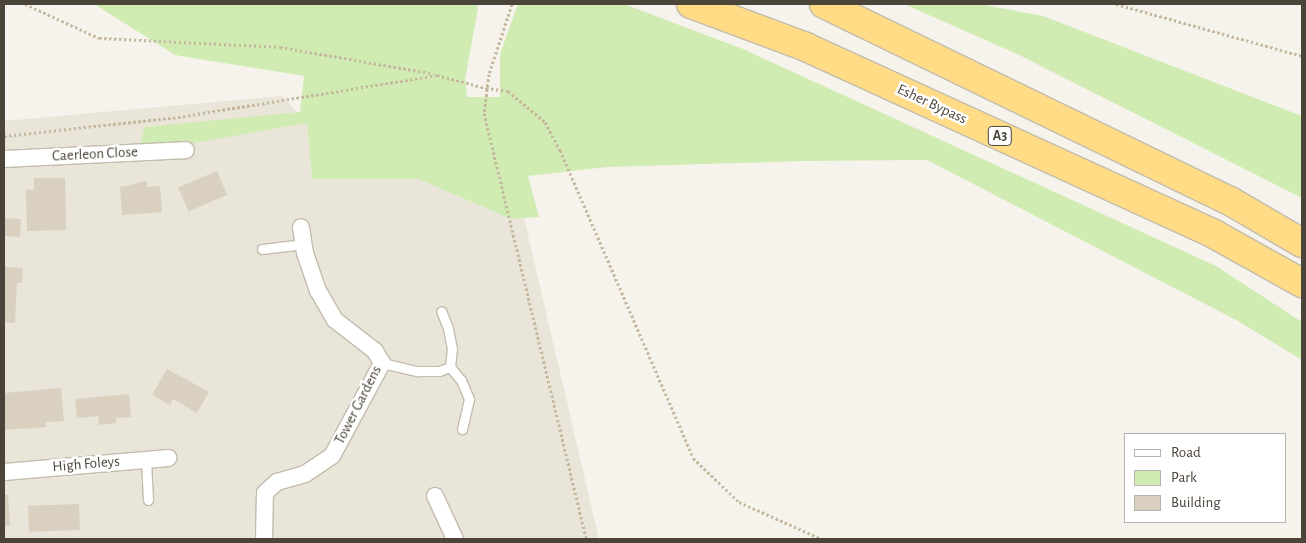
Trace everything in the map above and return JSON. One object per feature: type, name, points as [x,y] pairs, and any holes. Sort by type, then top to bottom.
[{"type":"highway","name":"Esher Bypass","points":[[690,4],[815,51],[1214,234],[1302,283]]},
{"type":"highway","points":[[824,4],[1230,202],[1302,243]]},
{"type":"street","name":"Caerleon Close","points":[[4,159],[186,150]]},
{"type":"street","name":"Tower Gardens","points":[[264,539],[265,493],[277,482],[305,474],[332,456],[382,363],[375,352],[335,320],[318,291],[301,227]]},
{"type":"street","name":"High Foleys","points":[[4,472],[168,458]]},
{"type":"street","points":[[435,496],[455,539]]},
{"type":"lane","points":[[262,249],[304,244]]},
{"type":"lane","points":[[441,311],[448,328],[452,349],[450,367],[461,380],[469,399],[462,429]]},
{"type":"lane","points":[[382,363],[418,371],[439,371],[450,367]]},
{"type":"lane","points":[[146,460],[148,500]]},
{"type":"path","points":[[25,4],[99,38],[280,47],[437,74],[486,88],[508,90],[545,122],[560,150],[589,212],[694,458],[739,502],[822,539]]},
{"type":"path","points":[[512,4],[496,50],[486,88],[484,113],[586,539]]},
{"type":"path","points":[[1116,4],[1302,56]]},
{"type":"path","points":[[4,136],[178,117],[437,74]]},
{"type":"shaded area","points":[[282,96],[307,123],[312,179],[418,179],[511,219],[524,218],[599,539],[4,539],[4,121]]},
{"type":"green space","points":[[94,4],[476,4],[478,9],[465,79],[467,97],[500,97],[500,54],[518,4],[624,4],[743,49],[1216,266],[1302,322],[1302,360],[1238,321],[927,160],[805,161],[607,167],[528,176],[539,217],[511,219],[418,179],[312,179],[307,123],[137,153],[145,127],[300,112],[304,76],[175,55]]},
{"type":"green space","points":[[904,4],[979,4],[1043,16],[1302,116],[1302,198],[1017,54]]},
{"type":"building","points":[[217,171],[227,195],[188,211],[178,187]]},
{"type":"building","points":[[34,178],[65,178],[66,230],[27,231],[26,190],[34,189]]},
{"type":"building","points":[[147,181],[147,187],[160,186],[162,212],[122,215],[120,187]]},
{"type":"building","points":[[4,218],[21,219],[20,237],[4,236]]},
{"type":"building","points":[[4,267],[23,268],[22,283],[17,283],[15,323],[4,322]]},
{"type":"building","points":[[167,369],[209,392],[197,413],[173,399],[170,405],[152,395]]},
{"type":"building","points":[[61,388],[64,421],[46,422],[46,427],[5,430],[4,393]]},
{"type":"building","points":[[129,394],[131,417],[116,418],[116,423],[99,425],[98,416],[77,418],[75,399]]},
{"type":"building","points":[[4,495],[8,495],[10,526],[4,526]]},
{"type":"building","points":[[79,504],[80,530],[29,532],[28,506]]}]
